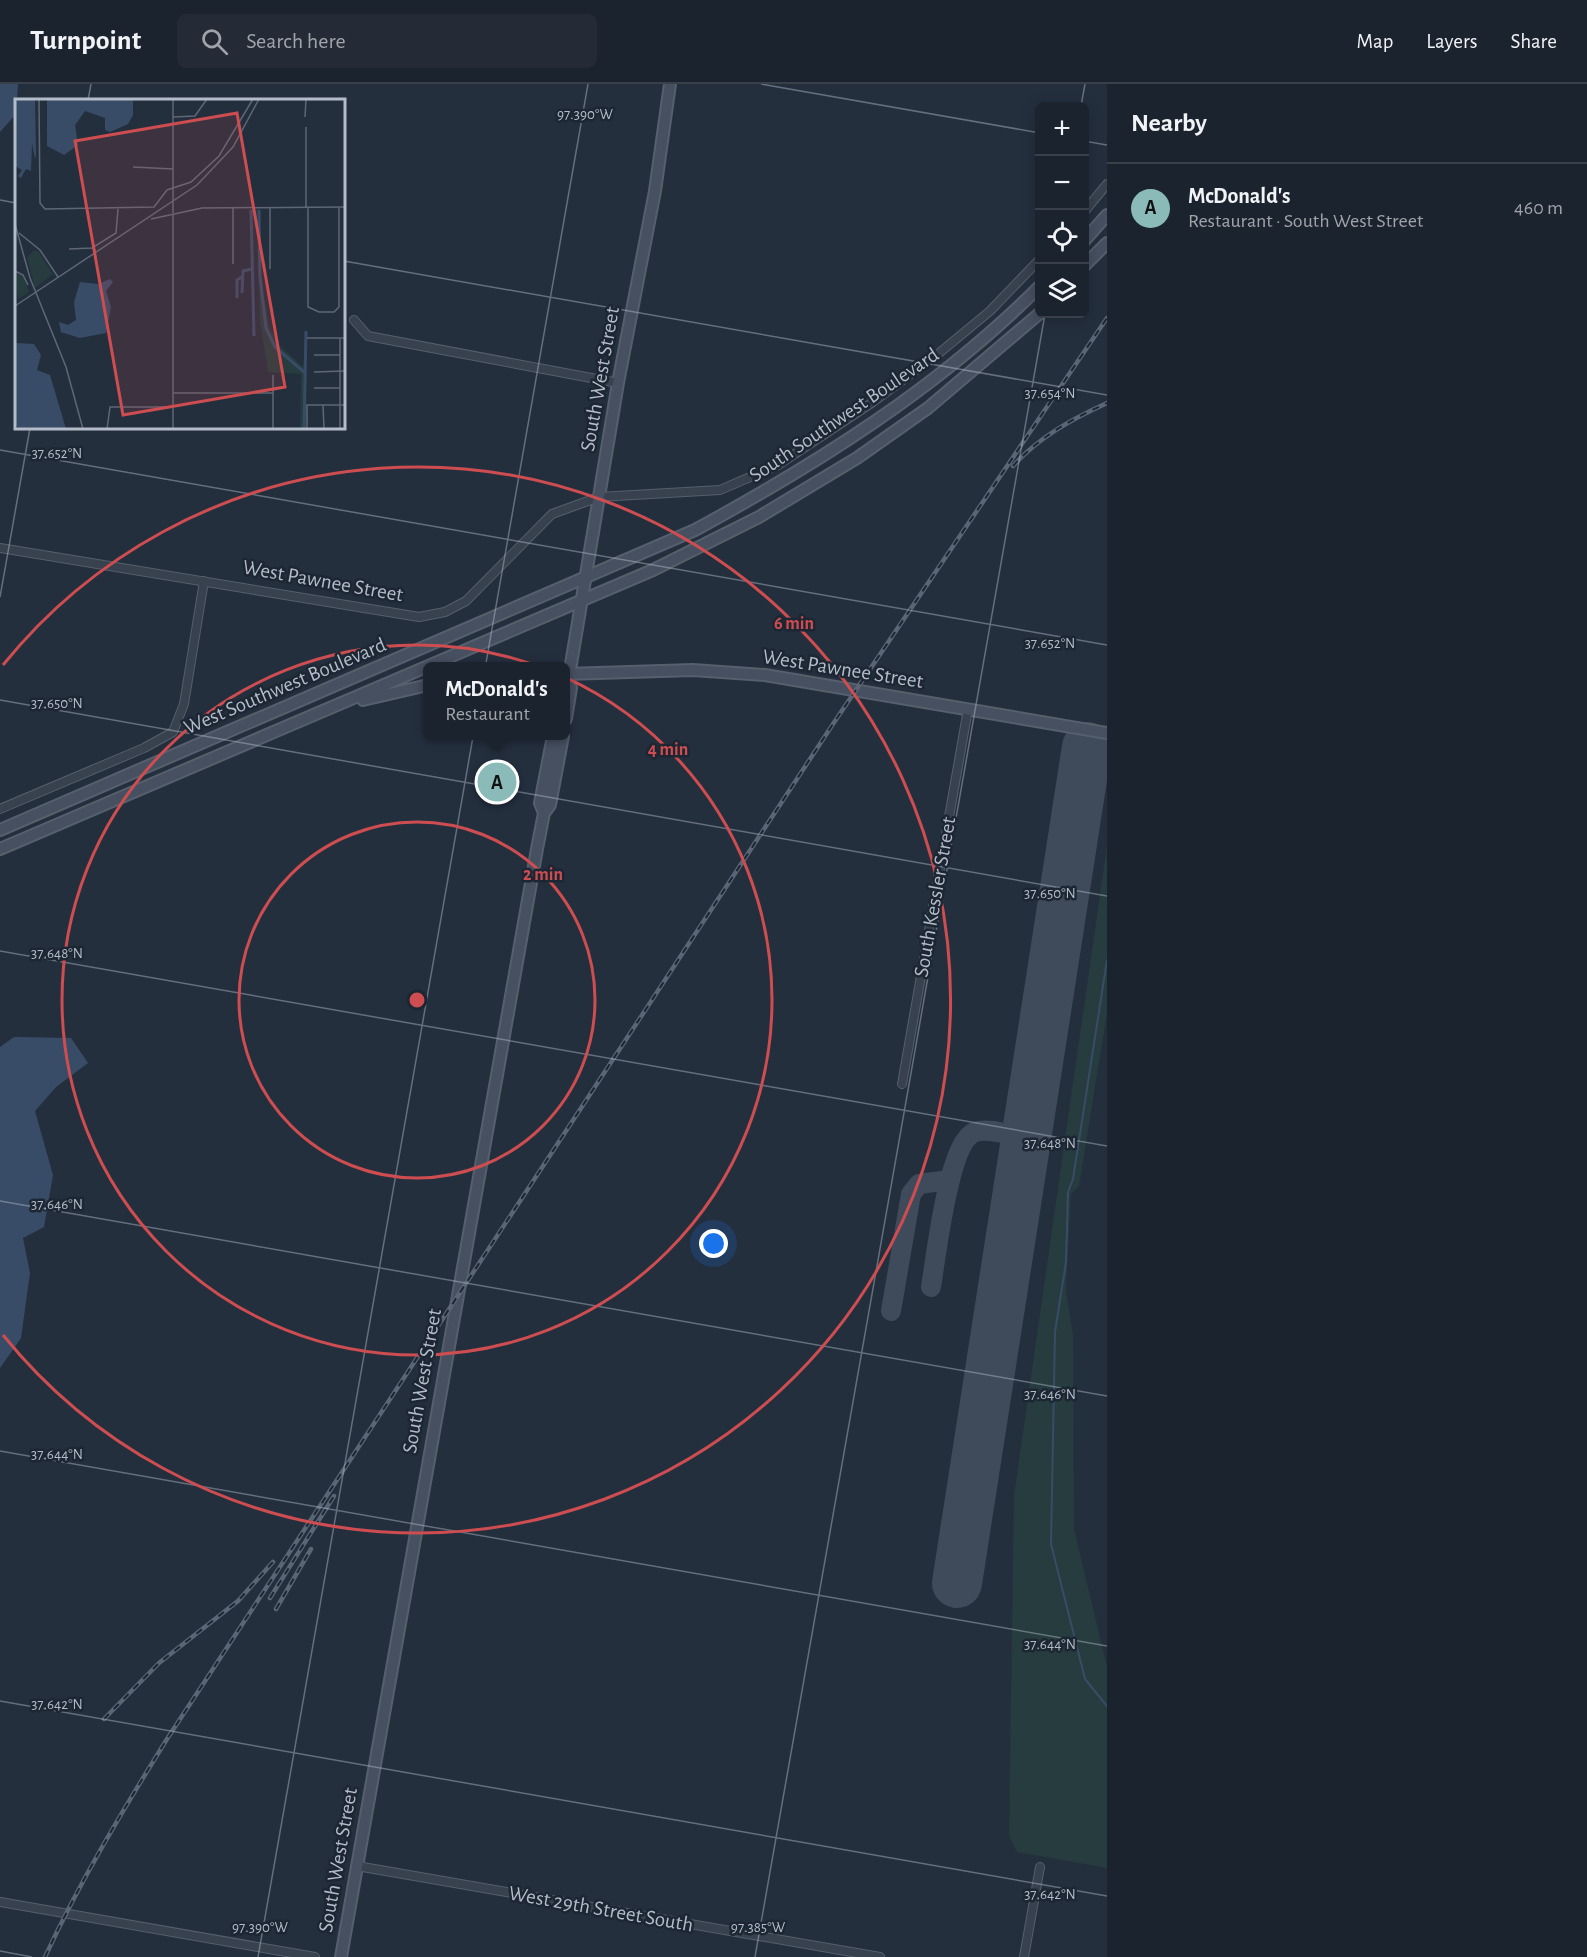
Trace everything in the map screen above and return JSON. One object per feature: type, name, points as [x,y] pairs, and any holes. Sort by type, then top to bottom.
[{"type":"main road","name":"South West Street","points":[[570,663],[583,598],[618,383],[655,191],[670,84]]},
{"type":"main road","points":[[1089,235],[1107,215]]},
{"type":"main road","points":[[1087,264],[1107,243]]},
{"type":"main road","name":"South Southwest Boulevard","points":[[586,579],[696,530],[790,478],[955,365],[1035,291]]},
{"type":"main road","name":"South Southwest Boulevard","points":[[583,598],[653,570],[759,517],[856,458],[928,408],[1035,316]]},
{"type":"main road","name":"West Southwest Boulevard","points":[[0,830],[586,579]]},
{"type":"main road","name":"West Southwest Boulevard","points":[[437,662],[583,598]]},
{"type":"main road","name":"West Southwest Boulevard","points":[[0,849],[423,668]]},
{"type":"main road","name":"West Pawnee Street","points":[[570,678],[693,670],[736,672],[1107,733]]},
{"type":"main road","points":[[328,710],[423,686]]},
{"type":"main road","name":"South West Street","points":[[544,813],[540,803],[552,740]]},
{"type":"main road","name":"South West Street","points":[[341,1957],[544,813],[550,805],[562,740]]},
{"type":"street","points":[[1086,210],[1107,184]]},
{"type":"street","name":"West Pawnee Street","points":[[0,548],[419,617],[445,612],[466,601],[489,580],[552,514],[599,497],[720,490],[777,465],[873,402],[942,351],[990,311],[1035,264]]},
{"type":"street","points":[[354,320],[368,336],[618,383]]},
{"type":"street","points":[[0,809],[163,739],[172,732],[184,704],[204,581]]},
{"type":"street","name":"South Kessler Street","points":[[902,1084],[968,709]]},
{"type":"street","name":"West 29th Street South","points":[[357,1866],[880,1957]]},
{"type":"street","points":[[1024,1957],[1040,1867]]},
{"type":"street","points":[[0,1902],[315,1957]]},
{"type":"green space","points":[[1107,846],[1107,1013],[1079,1186],[1071,1194],[1066,1291],[1073,1335],[1074,1529],[1107,1667],[1107,1868],[1017,1852],[1009,1836],[1014,1495]]},
{"type":"water","points":[[0,84],[18,84],[15,115],[0,132]]},
{"type":"water","points":[[14,1037],[71,1038],[88,1063],[56,1087],[35,1111],[53,1175],[44,1227],[23,1238],[30,1273],[21,1338],[0,1368],[0,1047]]},
{"type":"waterway","points":[[1107,960],[1073,1179],[1068,1192],[1066,1262],[1055,1332],[1051,1544],[1085,1679],[1107,1706]]},
{"type":"taxiway","points":[[931,1287],[945,1202],[957,1156],[966,1140],[975,1132],[981,1131],[994,1131],[1026,1138]]},
{"type":"taxiway","points":[[891,1311],[911,1194],[919,1184],[949,1180]]},
{"type":"runway","points":[[957,1583],[1087,747]]},
{"type":"railway","points":[[45,1957],[87,1873],[167,1739],[833,724],[1107,318]]},
{"type":"railway","points":[[1013,466],[1034,446],[1057,430],[1107,403]]},
{"type":"railway","points":[[270,1598],[334,1496]]},
{"type":"railway","points":[[276,1609],[311,1549]]},
{"type":"railway","points":[[104,1719],[159,1663],[238,1601],[273,1562]]},
{"type":"place","name":"McDonald's","points":[[497,782]]}]
